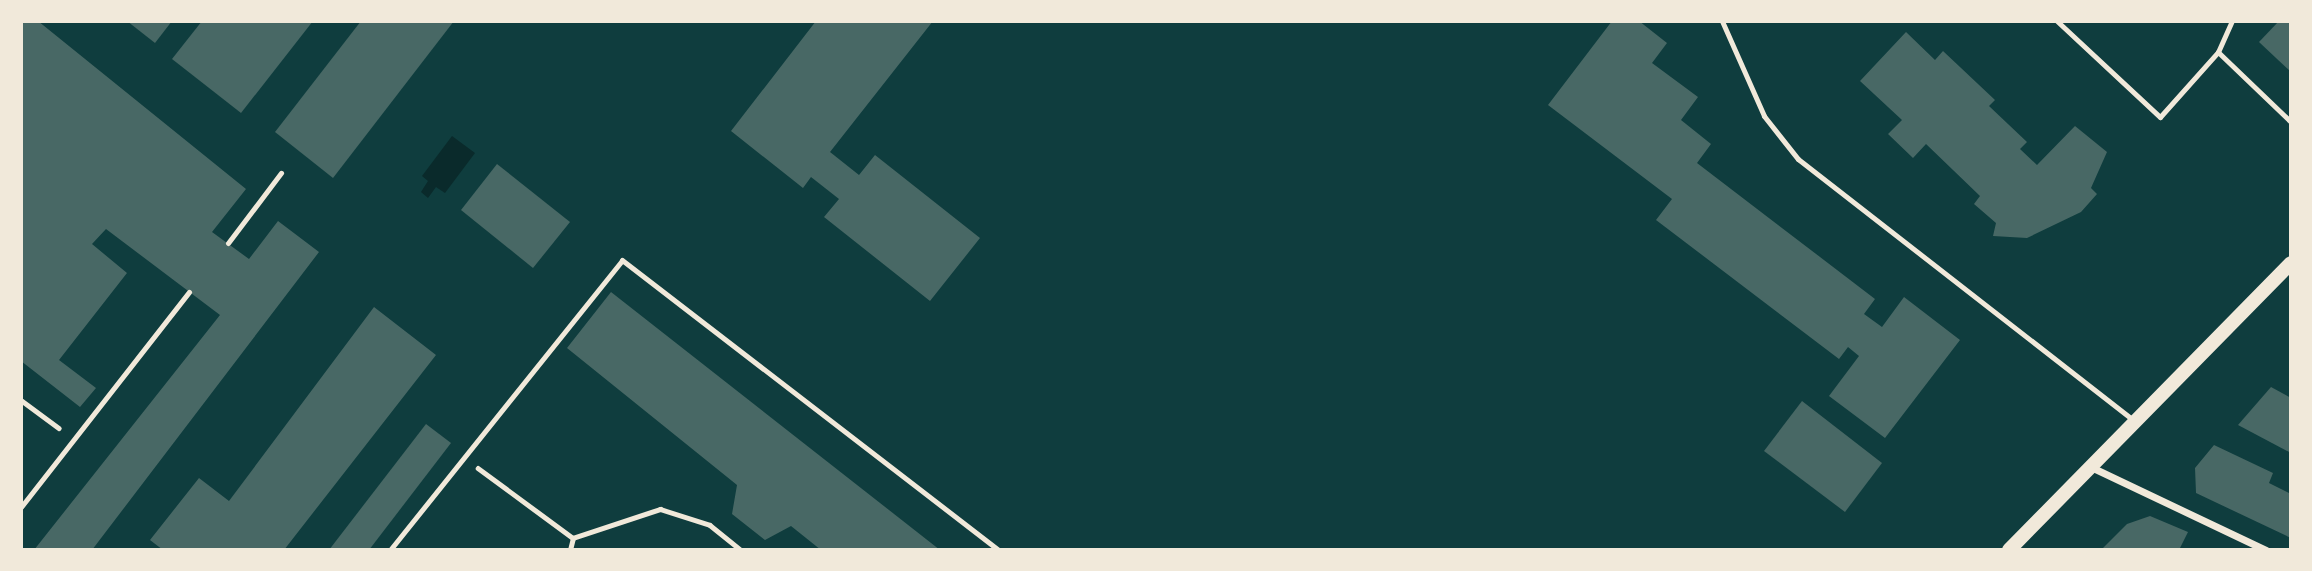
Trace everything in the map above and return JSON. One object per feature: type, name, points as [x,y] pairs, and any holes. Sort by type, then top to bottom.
[{"type":"main road","points":[[2009,550],[2290,264]]},
{"type":"street","points":[[2091,467],[2266,550]]},
{"type":"lane","points":[[1722,21],[1764,116],[1798,159],[2135,422]]},
{"type":"lane","points":[[2057,21],[2160,117],[2218,52],[2232,21]]},
{"type":"lane","points":[[2218,52],[2291,122]]},
{"type":"lane","points":[[228,243],[281,173]]},
{"type":"lane","points":[[390,550],[622,260],[999,550]]},
{"type":"lane","points":[[21,507],[190,292]]},
{"type":"path","points":[[21,400],[73,439]]},
{"type":"path","points":[[463,457],[573,538]]},
{"type":"path","points":[[573,538],[660,509],[710,525],[741,550]]},
{"type":"path","points":[[570,550],[573,538]]},
{"type":"water","points":[[452,136],[475,153],[445,193],[436,187],[428,198],[421,192],[428,181],[422,176]]},
{"type":"building","points":[[23,21],[38,21],[246,189],[212,232],[249,259],[278,221],[319,252],[92,550],[34,550],[220,315],[106,229],[92,244],[127,273],[59,360],[96,388],[80,407],[21,361]]},
{"type":"building","points":[[127,21],[172,21],[155,43]]},
{"type":"building","points":[[202,21],[313,21],[241,113],[172,59]]},
{"type":"building","points":[[361,21],[454,21],[333,178],[275,132]]},
{"type":"building","points":[[816,21],[933,21],[830,152],[859,175],[875,155],[980,238],[930,301],[824,217],[839,199],[811,177],[803,188],[731,131]]},
{"type":"building","points":[[1612,21],[1639,21],[1667,43],[1652,63],[1698,97],[1681,120],[1711,144],[1697,163],[1875,299],[1864,314],[1882,327],[1904,297],[1960,340],[1885,438],[1829,396],[1859,356],[1848,347],[1839,359],[1656,220],[1672,199],[1548,105]]},
{"type":"building","points":[[2279,21],[2291,21],[2291,72],[2259,42]]},
{"type":"building","points":[[1906,32],[1935,60],[1943,51],[1995,100],[1989,106],[2027,142],[2020,149],[2037,165],[2075,126],[2107,152],[2091,188],[2097,194],[2081,212],[2027,238],[1993,236],[1996,223],[1974,204],[1980,196],[1926,144],[1913,158],[1888,134],[1902,120],[1860,81]]},
{"type":"building","points":[[497,164],[570,222],[533,268],[461,210]]},
{"type":"building","points":[[611,292],[940,550],[821,550],[791,526],[765,540],[732,514],[737,485],[567,348]]},
{"type":"building","points":[[374,307],[436,355],[284,550],[163,550],[150,540],[199,478],[229,501]]},
{"type":"building","points":[[2271,387],[2291,398],[2291,453],[2238,425]]},
{"type":"building","points":[[1802,401],[1882,463],[1845,512],[1764,451]]},
{"type":"building","points":[[426,424],[451,443],[369,550],[329,550]]},
{"type":"building","points":[[2214,445],[2273,473],[2269,483],[2291,494],[2291,538],[2196,493],[2195,468]]},
{"type":"building","points":[[2150,516],[2188,532],[2179,550],[2101,550],[2127,524]]}]
